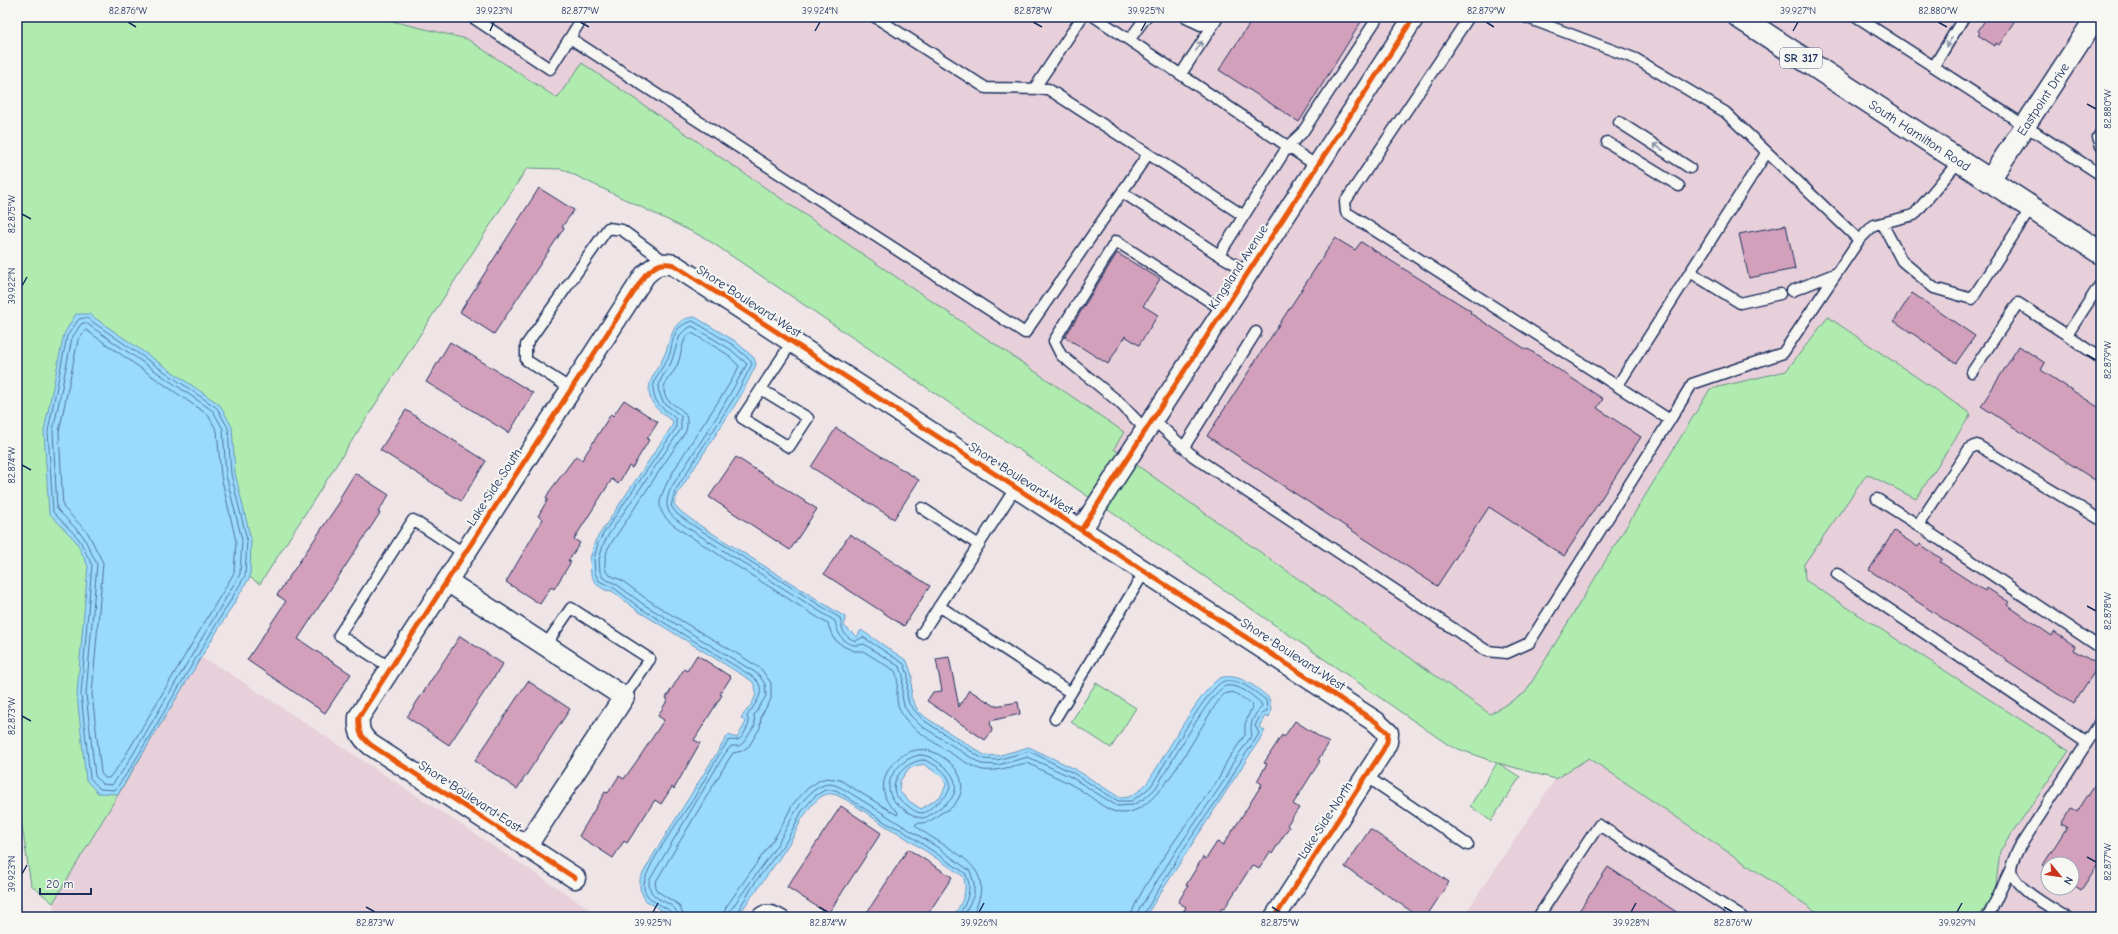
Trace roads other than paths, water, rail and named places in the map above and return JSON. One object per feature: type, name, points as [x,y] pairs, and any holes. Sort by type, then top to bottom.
[{"type":"main road","name":"South Hamilton Road","points":[[1739,17],[2101,253]]},
{"type":"street","name":"Kingsland Avenue","points":[[1081,530],[1414,17]]},
{"type":"street","name":"Eastpoint Drive","points":[[1989,181],[2096,17]]},
{"type":"street","name":"Shore Boulevard West","points":[[662,263],[674,265],[1376,722],[1388,733]]},
{"type":"street","name":"Lake Side South","points":[[358,728],[359,716],[645,275],[662,263]]},
{"type":"street","points":[[447,581],[624,697]]},
{"type":"street","name":"Shore Boulevard East","points":[[526,847],[624,697]]},
{"type":"street","name":"Shore Boulevard East","points":[[358,728],[362,738],[371,745],[575,878]]},
{"type":"street","name":"Lake Side North","points":[[1275,917],[1383,750],[1387,742],[1388,733]]},
{"type":"lane","points":[[472,17],[550,69],[583,17]]},
{"type":"lane","points":[[875,17],[986,88],[1048,90],[1244,216]]},
{"type":"lane","points":[[1034,89],[1082,17]]},
{"type":"lane","points":[[1095,17],[1130,39],[1317,166]]},
{"type":"lane","points":[[1130,39],[1146,17]]},
{"type":"lane","points":[[1184,17],[1201,25],[1218,18]]},
{"type":"lane","points":[[1219,255],[1288,146],[1302,133],[1378,17]]},
{"type":"lane","points":[[1469,17],[1345,202],[1346,212],[1618,385],[1670,420]]},
{"type":"lane","points":[[1525,17],[1636,59],[1725,112],[1859,240]]},
{"type":"lane","points":[[1857,17],[2101,175]]},
{"type":"lane","points":[[1934,66],[1964,17]]},
{"type":"lane","points":[[1181,74],[1218,18]]},
{"type":"lane","points":[[570,38],[1025,333],[1148,154]]},
{"type":"lane","points":[[1619,122],[1690,168]]},
{"type":"lane","points":[[2101,133],[2098,137],[2101,146]]},
{"type":"lane","points":[[1607,142],[1679,186]]},
{"type":"lane","points":[[1618,385],[1767,152]]},
{"type":"lane","points":[[1223,310],[1116,241],[1054,341],[1061,355],[1119,402],[1184,447],[1200,460],[1487,651],[1507,653],[1529,643],[1692,384],[1783,353],[1859,240],[1874,225],[1914,215],[1959,161]]},
{"type":"lane","points":[[1122,192],[1248,272]]},
{"type":"lane","points":[[1882,223],[1902,261],[1934,288],[1972,299],[2031,208]]},
{"type":"lane","points":[[571,389],[526,360],[526,344],[608,228],[622,230],[662,263]]},
{"type":"lane","points":[[1690,272],[1740,303],[1780,294]]},
{"type":"lane","points":[[1792,291],[1837,273]]},
{"type":"lane","points":[[2066,335],[2101,283]]},
{"type":"lane","points":[[1972,372],[2018,303],[2101,359]]},
{"type":"lane","points":[[1184,447],[1256,332]]},
{"type":"lane","points":[[761,389],[808,418],[789,447],[742,418],[761,389],[792,342]]},
{"type":"lane","points":[[1918,525],[1969,449],[1977,445],[2101,520]]},
{"type":"lane","points":[[922,633],[1016,487]]},
{"type":"lane","points":[[1877,499],[2101,648]]},
{"type":"lane","points":[[922,508],[978,545]]},
{"type":"lane","points":[[391,668],[339,635],[413,520],[465,554]]},
{"type":"lane","points":[[1055,719],[1145,571]]},
{"type":"lane","points":[[1837,574],[2087,743]]},
{"type":"lane","points":[[939,606],[1071,693]]},
{"type":"lane","points":[[545,646],[571,608],[650,659],[624,697]]},
{"type":"lane","points":[[1988,917],[2019,848],[2101,721]]},
{"type":"lane","points":[[1366,776],[1468,845]]},
{"type":"lane","points":[[1538,917],[1599,825],[1742,917]]},
{"type":"lane","points":[[2011,868],[2013,877],[2021,887],[2066,917]]},
{"type":"lane","points":[[756,917],[758,914],[767,910],[776,912],[784,917]]},
{"type":"water","points":[[76,314],[89,314],[220,405],[232,427],[235,473],[251,540],[250,577],[118,794],[98,793],[86,780],[77,694],[88,566],[76,541],[49,513],[44,431],[64,334]]},
{"type":"water","points":[[695,317],[735,341],[754,358],[756,365],[740,397],[678,493],[674,504],[680,511],[696,523],[845,617],[844,626],[857,637],[861,630],[907,661],[912,675],[911,697],[917,709],[925,717],[984,755],[997,756],[1029,747],[1075,769],[1120,798],[1129,797],[1139,791],[1147,783],[1194,707],[1205,692],[1215,682],[1223,677],[1236,678],[1248,683],[1269,698],[1271,709],[1269,718],[1265,716],[1259,727],[1265,731],[1145,917],[953,917],[965,893],[965,882],[963,876],[854,805],[832,794],[824,795],[811,806],[801,820],[784,852],[737,917],[672,917],[645,900],[640,889],[640,879],[652,857],[728,735],[737,738],[746,722],[741,718],[754,700],[756,691],[752,681],[638,611],[612,591],[605,590],[596,584],[591,575],[590,559],[595,541],[672,426],[673,421],[659,411],[651,401],[649,387],[652,377],[665,353],[672,332],[680,322],[687,318]],"holes":[[[923,764],[943,777],[946,785],[941,796],[921,809],[909,801],[899,791],[900,781],[909,768]]]}]
